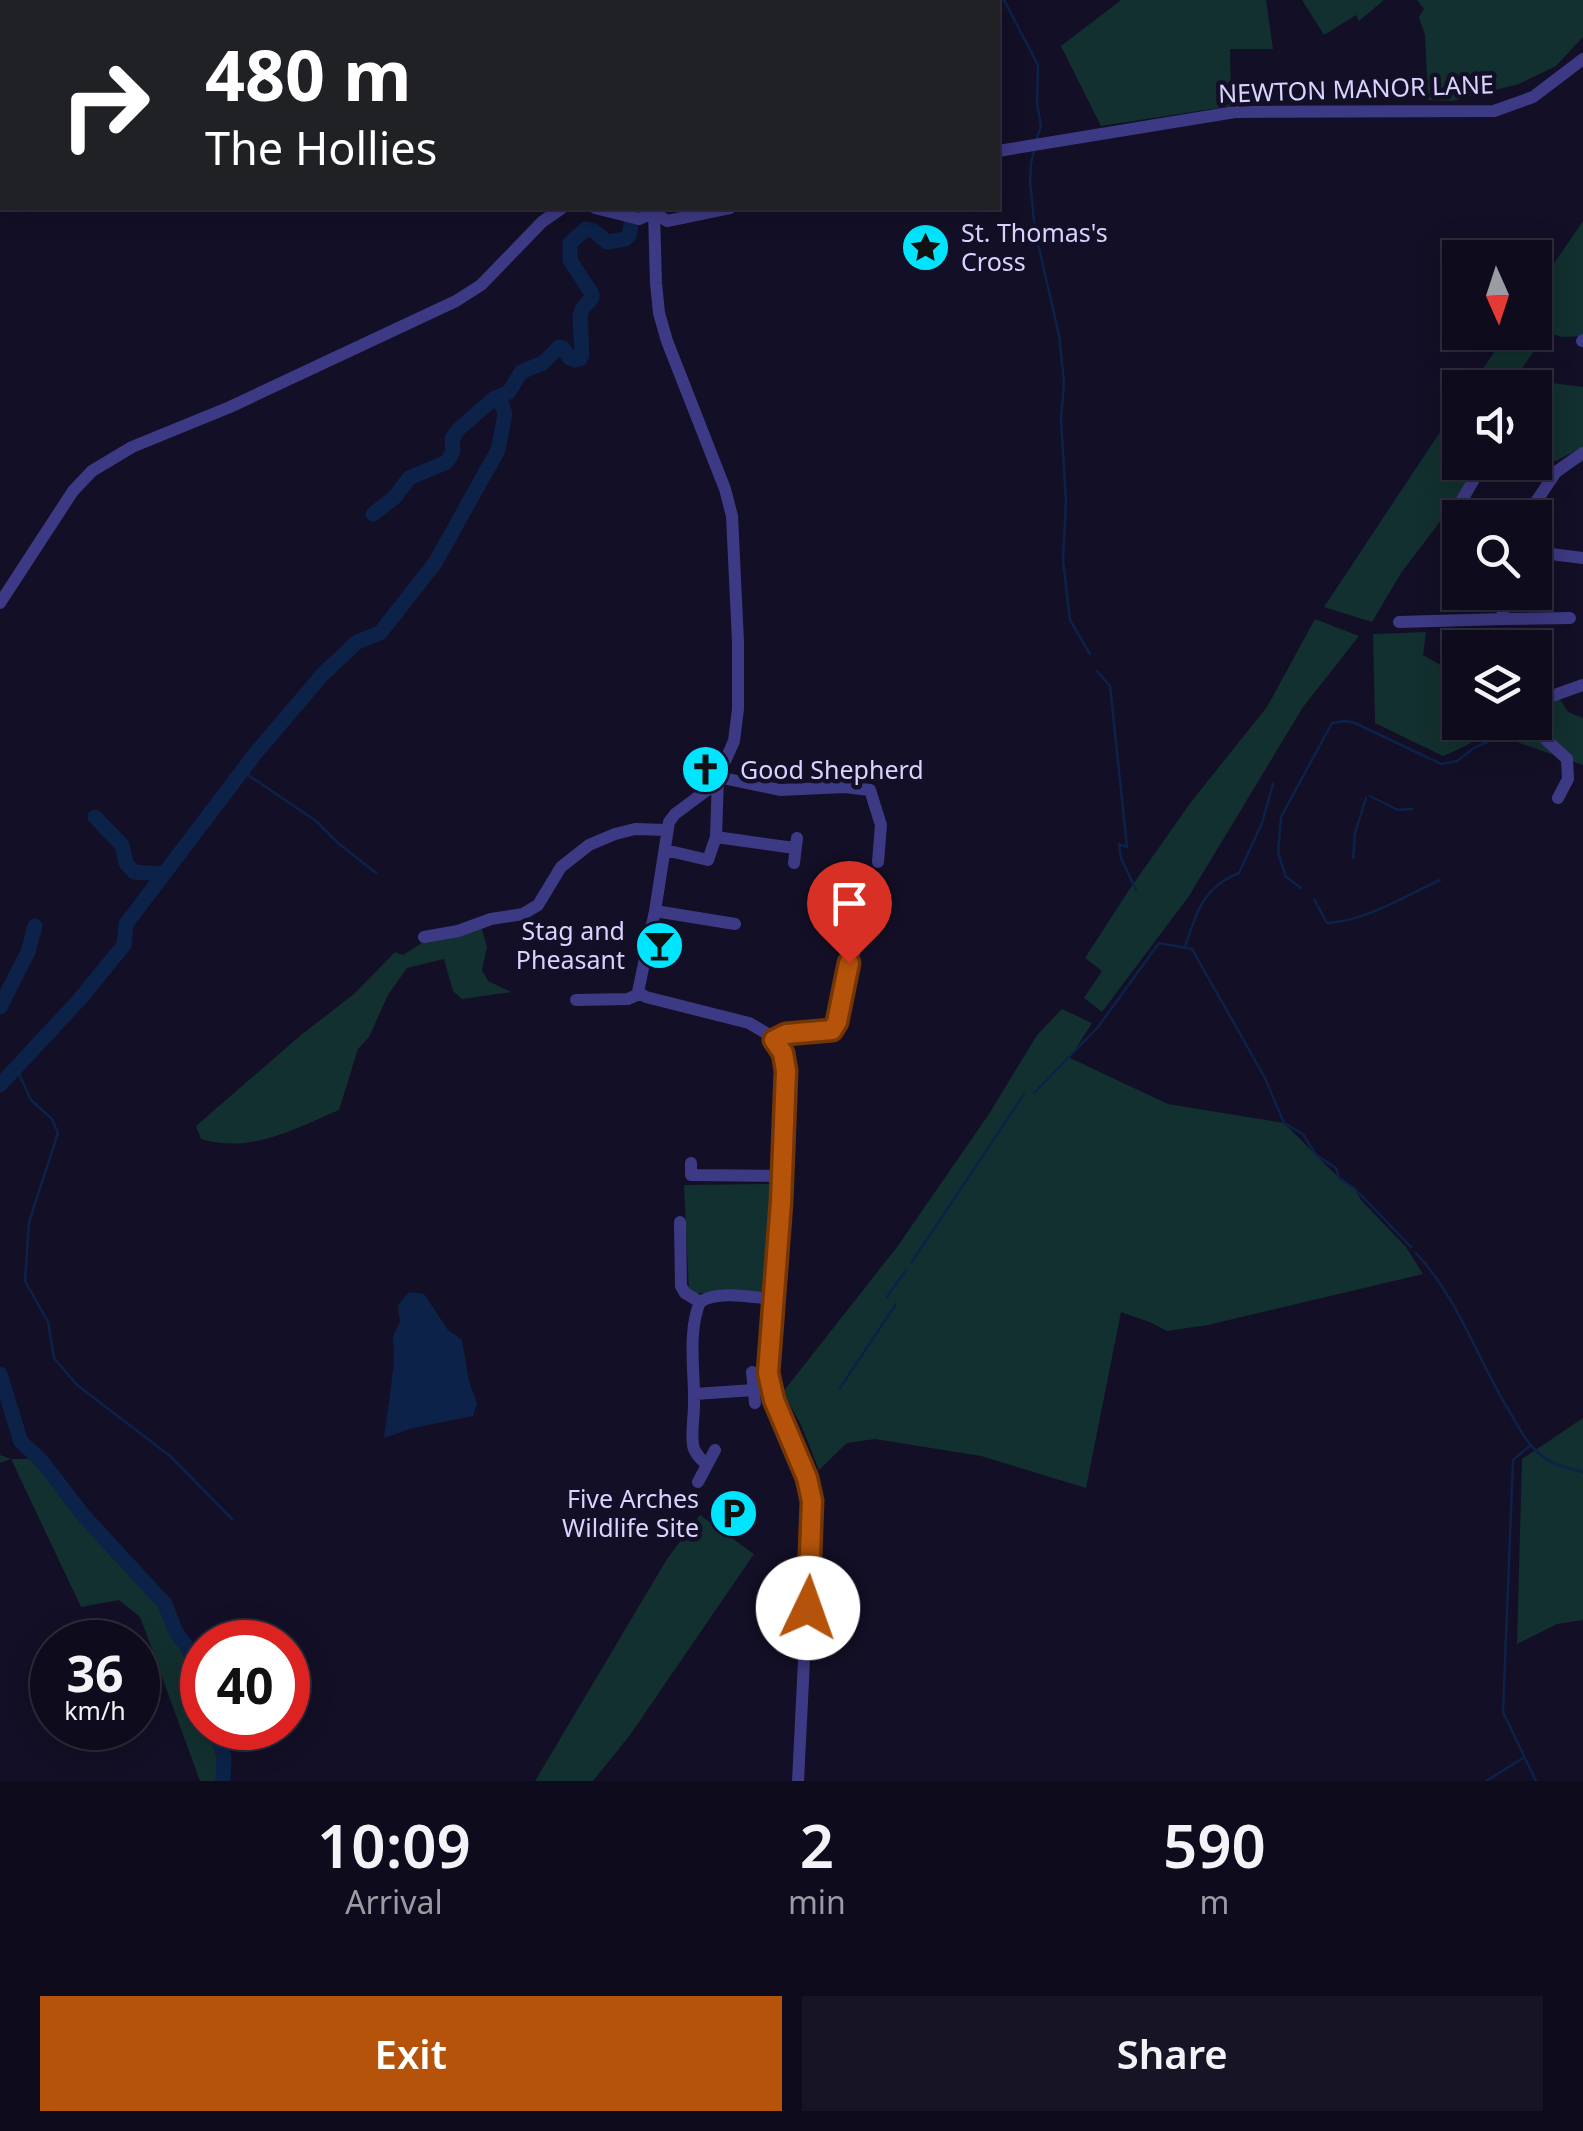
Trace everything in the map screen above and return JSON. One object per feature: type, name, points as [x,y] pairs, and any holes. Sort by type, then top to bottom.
[{"type":"street","name":"NEWTON MANOR LANE","points":[[1000,151],[1235,112],[1494,111],[1533,98],[1583,58]]},
{"type":"street","points":[[0,603],[73,491],[92,471],[132,447],[230,407],[456,301],[481,285],[542,222],[559,210]]},
{"type":"street","points":[[603,210],[639,219],[655,210]]},
{"type":"street","points":[[655,210],[667,220],[720,210]]},
{"type":"street","points":[[576,1000],[628,999],[639,991],[669,822],[718,777],[734,741],[738,709],[732,516],[660,313],[655,210]]},
{"type":"street","points":[[1537,500],[1556,472],[1583,453]]},
{"type":"street","points":[[1552,554],[1583,558]]},
{"type":"street","points":[[1503,610],[1503,620]]},
{"type":"street","points":[[1399,622],[1570,618]]},
{"type":"street","points":[[1552,696],[1583,684]]},
{"type":"street","points":[[1546,740],[1567,759],[1568,780],[1558,798]]},
{"type":"street","points":[[665,850],[708,860],[716,837],[718,777]]},
{"type":"street","points":[[718,777],[780,790],[870,790],[881,824],[878,862]]},
{"type":"street","points":[[424,937],[523,914],[538,905],[561,867],[589,845],[635,829],[667,830]]},
{"type":"street","points":[[716,837],[796,843],[794,863]]},
{"type":"street","points":[[655,911],[735,924]]},
{"type":"street","points":[[774,1040],[786,1034],[825,1032],[835,1026],[855,951]]},
{"type":"street","points":[[639,991],[749,1023],[774,1040],[783,1053],[786,1071],[768,1373],[774,1400],[807,1478],[812,1501],[798,1781]]},
{"type":"street","points":[[691,1163],[691,1175],[781,1176]]},
{"type":"street","points":[[680,1222],[681,1286],[684,1293],[700,1302]]},
{"type":"street","points":[[706,1464],[693,1445],[692,1362],[700,1302],[706,1297],[720,1296],[772,1299]]},
{"type":"street","points":[[694,1394],[755,1397],[752,1372]]},
{"type":"street","points":[[698,1482],[715,1450]]},
{"type":"green space","points":[[1121,0],[1266,0],[1273,49],[1230,49],[1231,106],[1101,126],[1061,46]]},
{"type":"green space","points":[[1302,0],[1384,0],[1359,21],[1356,15],[1324,35]]},
{"type":"green space","points":[[1417,0],[1583,0],[1583,37],[1556,66],[1519,84],[1453,101],[1428,100],[1425,35],[1419,17],[1424,9]]},
{"type":"green space","points":[[1583,221],[1583,336],[1552,334],[1552,266]]},
{"type":"green space","points":[[1496,350],[1535,350],[1521,370],[1482,370]]},
{"type":"green space","points":[[1552,383],[1583,387],[1583,447],[1552,459]]},
{"type":"green space","points":[[1442,429],[1442,480],[1467,480],[1456,500],[1442,500],[1442,519],[1401,573],[1372,622],[1324,607]]},
{"type":"green space","points":[[1315,619],[1359,636],[1303,707],[1189,896],[1102,1012],[1084,998],[1102,971],[1085,958],[1191,802],[1267,707]]},
{"type":"green space","points":[[1426,632],[1423,655],[1442,666],[1442,740],[1476,740],[1443,756],[1375,723],[1373,634]]},
{"type":"green space","points":[[1560,699],[1568,712],[1583,718],[1583,765],[1511,740],[1552,740],[1552,702]]},
{"type":"green space","points":[[481,926],[487,947],[482,970],[488,981],[511,992],[462,999],[453,991],[444,959],[407,968],[388,995],[369,1037],[358,1049],[339,1110],[255,1141],[219,1143],[201,1139],[196,1126],[354,994],[395,952],[403,955],[422,943]]},
{"type":"green space","points":[[1062,1009],[1092,1023],[1070,1058],[1168,1104],[1284,1123],[1354,1188],[1406,1247],[1423,1274],[1208,1325],[1167,1331],[1121,1312],[1086,1488],[981,1456],[875,1439],[847,1443],[819,1470],[783,1392],[897,1247],[989,1114],[1037,1035]]},
{"type":"green space","points":[[773,1184],[767,1294],[689,1293],[684,1185]]},
{"type":"green space","points":[[1583,1418],[1583,1620],[1557,1624],[1517,1644],[1522,1459]]},
{"type":"green space","points":[[11,1459],[40,1459],[84,1516],[165,1604],[180,1637],[180,1726],[160,1672],[160,1620],[141,1620],[119,1600],[81,1607]]},
{"type":"green space","points":[[700,1515],[754,1554],[630,1735],[593,1781],[535,1781],[667,1559]]},
{"type":"green space","points":[[189,1750],[221,1750],[223,1781],[200,1781]]},
{"type":"water","points":[[409,1292],[424,1294],[448,1330],[462,1340],[477,1403],[473,1416],[384,1438],[394,1363],[393,1336],[400,1322],[398,1305]]},
{"type":"waterway","points":[[1004,0],[1038,65],[1041,126],[1037,138]]},
{"type":"waterway","points":[[1034,151],[1030,181],[1035,231],[1059,335],[1064,382],[1063,561],[1070,620],[1090,654]]},
{"type":"waterway","points":[[0,1085],[124,945],[126,924],[255,754],[322,675],[357,642],[380,633],[435,563],[498,450],[505,414],[502,405],[493,399],[509,392],[521,372],[543,363],[559,347],[575,360],[582,355],[580,316],[592,294],[570,260],[570,243],[586,229],[607,242],[625,239],[631,224]]},
{"type":"waterway","points":[[373,514],[395,497],[409,478],[447,462],[458,430],[493,399]]},
{"type":"waterway","points":[[1097,671],[1110,686],[1127,847],[1119,844],[1136,890]]},
{"type":"waterway","points":[[1301,888],[1286,877],[1278,853],[1281,817],[1332,723],[1355,723],[1441,764],[1457,761],[1492,740]]},
{"type":"waterway","points":[[242,771],[316,821],[376,873]]},
{"type":"waterway","points":[[1185,947],[1197,912],[1209,894],[1239,873],[1262,823],[1273,784]]},
{"type":"waterway","points":[[1370,796],[1398,810],[1412,809]]},
{"type":"waterway","points":[[1353,858],[1355,833],[1366,798]]},
{"type":"waterway","points":[[95,817],[122,845],[126,863],[134,872],[163,874]]},
{"type":"waterway","points":[[1314,899],[1327,923],[1342,921],[1385,907],[1440,880]]},
{"type":"waterway","points":[[0,1007],[28,952],[35,926]]},
{"type":"waterway","points":[[1034,1093],[1098,1027],[1159,943],[1192,949],[1265,1078],[1284,1123],[1303,1134],[1316,1155],[1336,1168],[1339,1178],[1354,1188],[1411,1247]]},
{"type":"waterway","points":[[16,1067],[31,1100],[52,1119],[58,1133],[29,1222],[25,1281],[48,1322],[54,1358],[77,1385],[170,1456],[232,1519]]},
{"type":"waterway","points":[[911,1263],[1024,1094]]},
{"type":"waterway","points":[[1416,1253],[1444,1289],[1526,1439],[1550,1461],[1583,1472]]},
{"type":"waterway","points":[[887,1297],[906,1270]]},
{"type":"waterway","points":[[840,1388],[896,1304]]},
{"type":"waterway","points":[[0,1374],[21,1442],[165,1604],[180,1637]]},
{"type":"waterway","points":[[1531,1445],[1513,1460],[1503,1712],[1536,1781]]},
{"type":"waterway","points":[[222,1750],[223,1781]]},
{"type":"waterway","points":[[1486,1781],[1523,1758]]},
{"type":"place","name":"St. Thomas's Cross","points":[[926,247]]},
{"type":"place","name":"Good Shepherd","points":[[705,770]]},
{"type":"place","name":"Stag and Pheasant","points":[[660,945]]},
{"type":"place","name":"Five Arches Wildlife Site","points":[[734,1513]]},
{"type":"route","points":[[808,1608],[812,1501],[807,1478],[774,1400],[768,1373],[786,1096],[783,1053],[774,1040],[786,1034],[832,1030],[849,963]]}]
